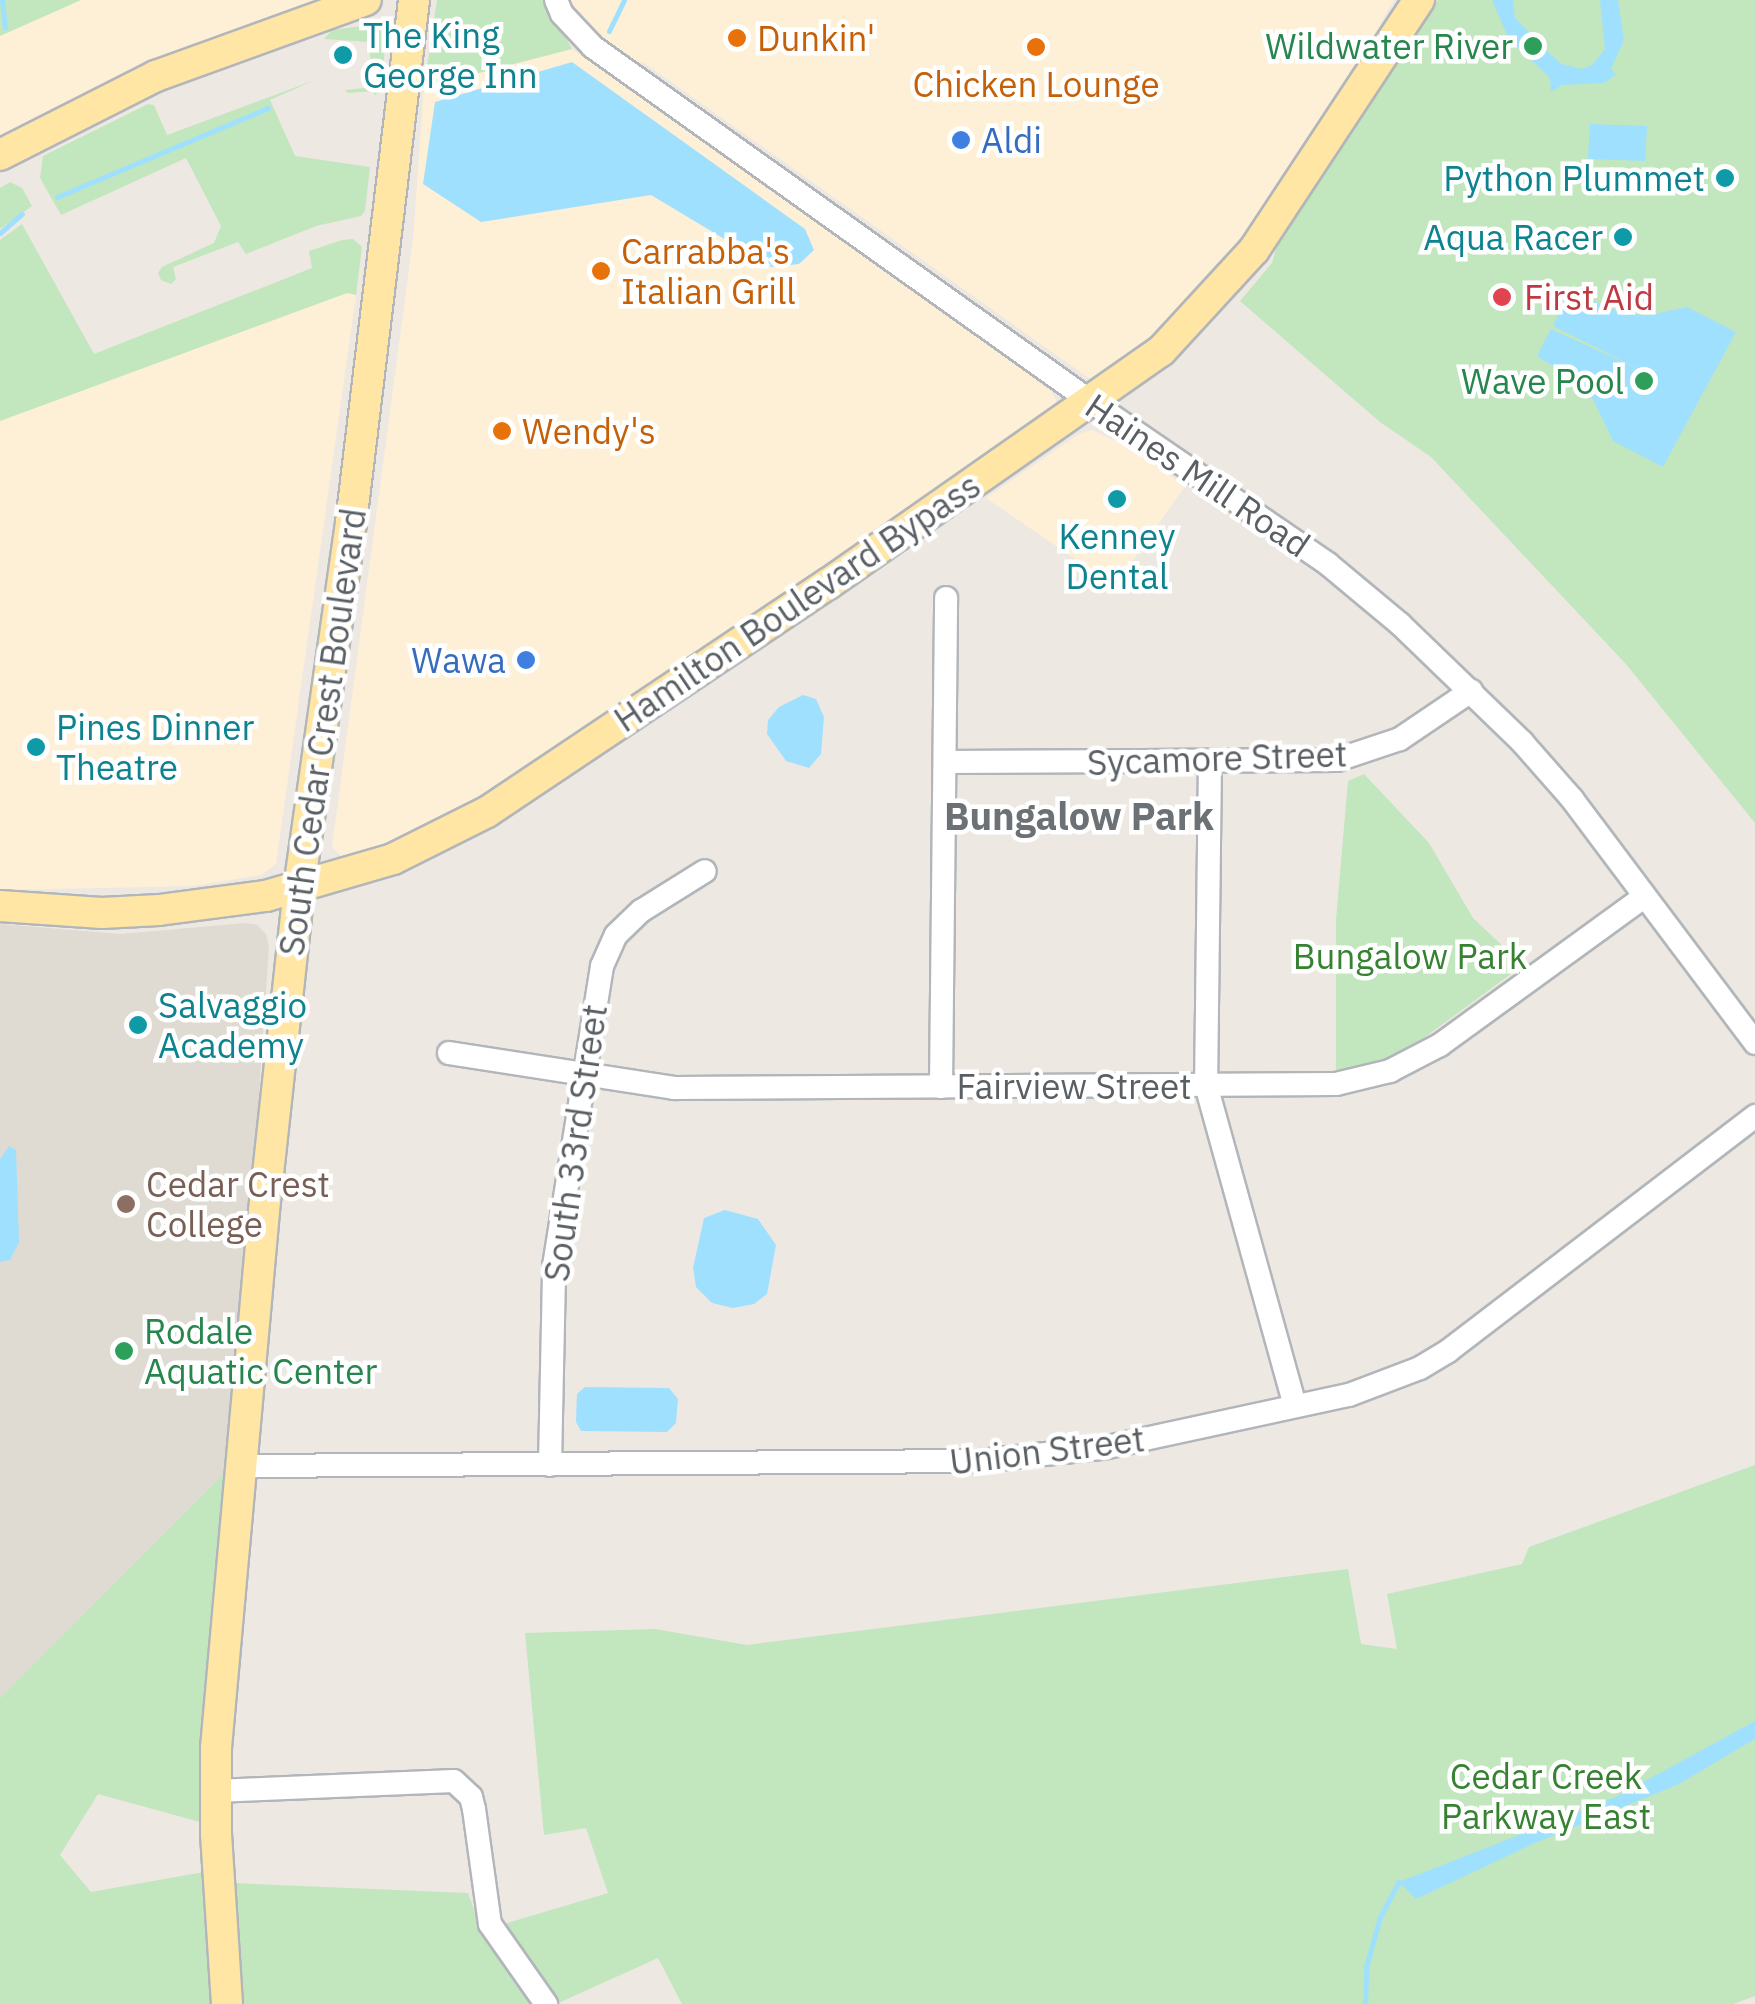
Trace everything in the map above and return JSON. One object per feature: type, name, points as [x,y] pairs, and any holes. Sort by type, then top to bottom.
[{"type":"main road","points":[[0,155],[156,76],[366,0]]},
{"type":"main road","name":"South Cedar Crest Boulevard","points":[[226,2004],[215,1791],[222,1662],[244,1466],[264,1210],[299,888],[351,523],[414,0]]},
{"type":"main road","name":"Hamilton Boulevard Bypass","points":[[0,906],[64,912],[159,910],[299,888],[394,858],[487,812],[828,584],[1161,351],[1226,286],[1290,198],[1419,0]]},
{"type":"street","name":"Haines Mill Road","points":[[556,0],[562,14],[593,47],[674,100],[1090,401],[1328,564],[1471,690],[1572,799],[1755,1043]]},
{"type":"street","points":[[941,1087],[946,598]]},
{"type":"street","name":"Sycamore Street","points":[[946,762],[1350,758],[1400,739],[1471,690]]},
{"type":"street","points":[[1210,762],[1206,1085],[1294,1406]]},
{"type":"street","name":"South 33rd Street","points":[[550,1465],[554,1266],[598,983],[616,936],[641,911],[705,871]]},
{"type":"street","name":"Fairview Street","points":[[449,1053],[674,1088],[1336,1084],[1390,1071],[1440,1046],[1644,896]]},
{"type":"street","name":"Union Street","points":[[244,1466],[1021,1458],[1104,1448],[1294,1406],[1380,1386],[1448,1351],[1755,1116]]},
{"type":"street","points":[[215,1791],[454,1781],[470,1797],[474,1809],[490,1924],[546,2004]]},
{"type":"shaded area","points":[[81,0],[320,0],[132,72],[0,139],[0,36]]},
{"type":"shaded area","points":[[563,0],[1394,0],[1337,98],[1242,241],[1166,326],[1093,381],[643,62],[635,64],[588,34]]},
{"type":"shaded area","points":[[572,49],[824,224],[1051,391],[1057,402],[1051,412],[500,785],[409,834],[356,855],[341,856],[332,847],[413,239],[424,87]]},
{"type":"shaded area","points":[[347,293],[356,295],[276,864],[261,875],[193,886],[0,890],[0,421]]},
{"type":"shaded area","points":[[1092,430],[1133,449],[1185,486],[1115,586],[986,498],[1079,434]]},
{"type":"shaded area","name":"Cedar Crest College","points":[[0,924],[121,934],[257,925],[266,934],[269,946],[234,1463],[0,1698]]},
{"type":"green space","points":[[0,0],[81,0],[0,36]]},
{"type":"green space","points":[[437,0],[545,0],[572,49],[424,87]]},
{"type":"green space","points":[[1438,0],[1755,0],[1755,823],[1625,663],[1431,457],[1380,422],[1240,301],[1272,263],[1279,239]]},
{"type":"green space","points":[[376,19],[385,33],[383,89],[375,95],[373,91],[348,93],[345,90],[373,87],[369,42],[324,39],[332,30],[370,25]]},
{"type":"green space","points":[[315,80],[270,100],[295,156],[370,167],[365,211],[361,216],[316,226],[246,254],[238,242],[173,267],[176,279],[171,284],[161,280],[158,273],[162,267],[214,243],[221,226],[186,158],[61,215],[40,178],[43,156],[148,104],[154,105],[167,135]]},
{"type":"green space","points":[[10,182],[22,188],[32,206],[0,229],[0,188]]},
{"type":"green space","points":[[22,224],[94,354],[312,268],[309,251],[342,240],[353,239],[362,247],[356,295],[347,293],[0,421],[0,240]]},
{"type":"green space","name":"Bungalow Park","points":[[1364,774],[1429,843],[1473,918],[1523,965],[1398,1057],[1336,1071],[1336,920],[1348,781]]},
{"type":"green space","points":[[234,1463],[210,1636],[200,1822],[98,1794],[60,1855],[91,1892],[204,1872],[212,2004],[0,2004],[0,1698]]},
{"type":"green space","name":"Cedar Creek Parkway East","points":[[1755,1465],[1755,1996],[1733,2004],[682,2004],[658,1958],[556,2004],[497,1926],[608,1893],[586,1828],[544,1835],[525,1633],[655,1629],[747,1645],[1348,1569],[1361,1644],[1397,1649],[1387,1594],[1522,1564],[1529,1547]]},
{"type":"green space","points":[[232,1883],[468,1893],[485,1939],[535,2004],[239,2004]]},
{"type":"water","name":"Wildwater River","points":[[1492,0],[1513,0],[1515,18],[1550,54],[1562,64],[1582,69],[1592,65],[1605,49],[1600,0],[1618,0],[1624,40],[1611,69],[1616,74],[1605,83],[1562,85],[1551,92],[1550,78],[1508,37]]},
{"type":"water","points":[[572,62],[805,229],[814,250],[799,264],[771,267],[651,195],[481,222],[423,184],[435,102]]},
{"type":"water","points":[[1590,124],[1647,126],[1645,161],[1588,159]]},
{"type":"water","name":"Wave Pool","points":[[1570,291],[1624,314],[1649,315],[1687,307],[1736,332],[1663,467],[1613,441],[1588,389],[1537,356],[1551,329],[1643,371],[1553,326]]},
{"type":"water","points":[[803,695],[816,699],[824,717],[821,754],[809,768],[786,761],[767,734],[768,720],[779,707]]},
{"type":"water","points":[[9,1146],[16,1150],[19,1242],[10,1260],[0,1262],[0,1159]]},
{"type":"water","points":[[725,1210],[758,1219],[776,1245],[767,1294],[754,1304],[733,1308],[712,1303],[696,1287],[693,1268],[704,1218]]},
{"type":"water","points":[[585,1387],[669,1388],[678,1399],[676,1423],[667,1432],[581,1431],[576,1422],[577,1394]]},
{"type":"water","points":[[1755,1721],[1755,1739],[1677,1785],[1535,1843],[1416,1899],[1399,1882],[1618,1796]]},
{"type":"waterway","points":[[2,0],[5,28]]},
{"type":"waterway","points":[[609,31],[624,0]]},
{"type":"waterway","points":[[57,197],[268,108]]},
{"type":"waterway","points":[[0,233],[22,214]]},
{"type":"waterway","points":[[1365,2004],[1366,1967],[1380,1917],[1399,1882]]},
{"type":"place","name":"Dunkin'","points":[[737,38]]},
{"type":"place","name":"Wildwater River","points":[[1533,46]]},
{"type":"place","name":"Chicken Lounge","points":[[1036,47]]},
{"type":"place","name":"The King George Inn","points":[[343,55]]},
{"type":"place","name":"Aldi","points":[[961,140]]},
{"type":"place","name":"Python Plummet","points":[[1725,178]]},
{"type":"place","name":"Aqua Racer","points":[[1623,237]]},
{"type":"place","name":"Carrabba's Italian Grill","points":[[601,271]]},
{"type":"place","name":"First Aid","points":[[1502,297]]},
{"type":"place","name":"Wave Pool","points":[[1644,381]]},
{"type":"place","name":"Wendy's","points":[[502,431]]},
{"type":"place","name":"Kenney Dental","points":[[1117,499]]},
{"type":"place","name":"Wawa","points":[[526,660]]},
{"type":"place","name":"Pines Dinner Theatre","points":[[36,747]]},
{"type":"place","name":"Salvaggio Academy","points":[[138,1025]]},
{"type":"place","name":"Cedar Crest College","points":[[126,1204]]},
{"type":"place","name":"Rodale Aquatic Center","points":[[124,1351]]},
{"type":"district","name":"Bungalow Park","points":[[1079,816]]}]
